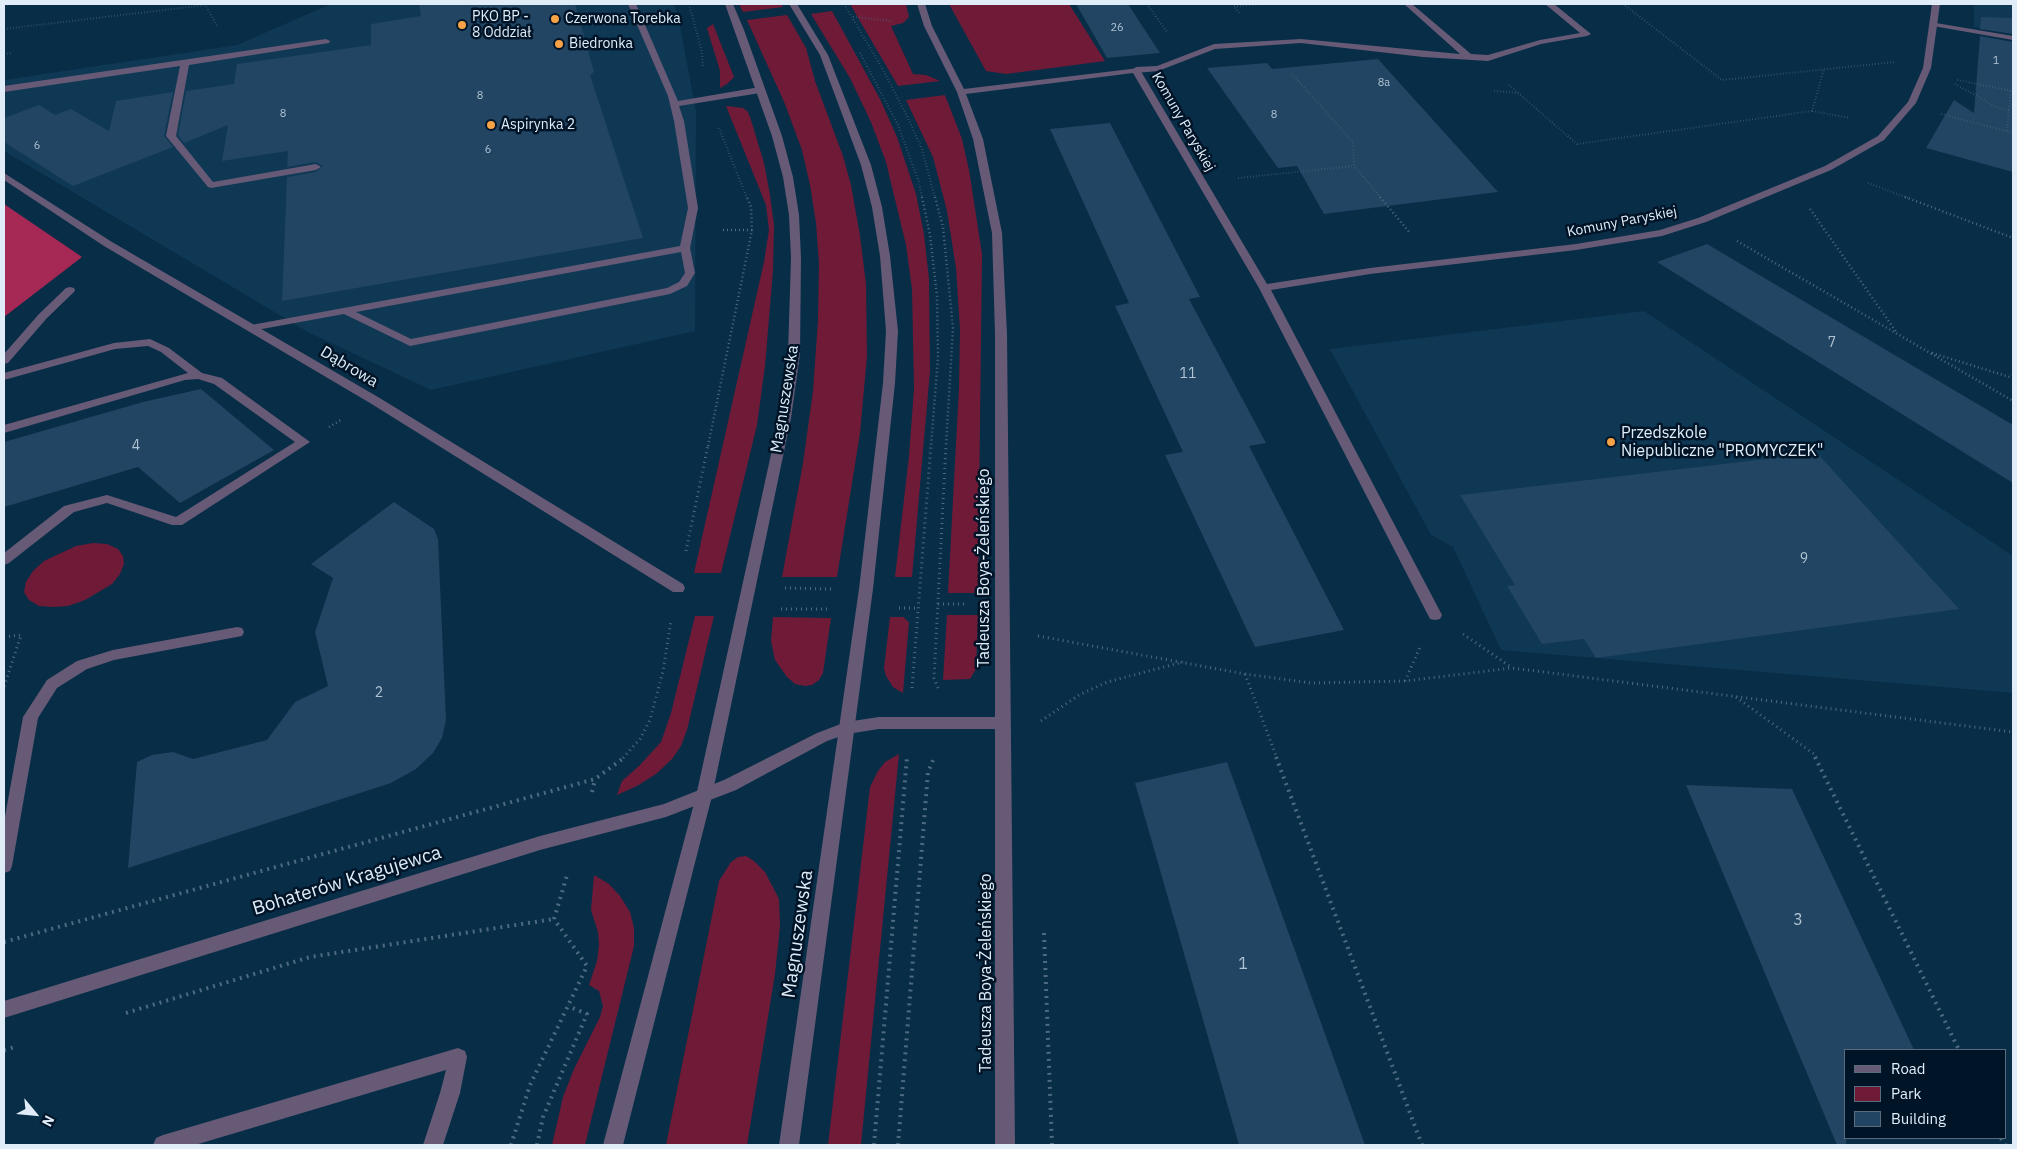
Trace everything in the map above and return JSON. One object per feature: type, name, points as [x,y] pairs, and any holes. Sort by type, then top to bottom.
[{"type":"street","points":[[344,310],[410,343],[670,291],[683,284],[690,273],[685,248],[693,208],[679,121],[672,96],[632,4]]},
{"type":"street","name":"Magnuszewska","points":[[613,1145],[704,796],[785,418],[794,354],[796,298],[794,215],[788,177],[777,136],[729,4]]},
{"type":"street","name":"Magnuszewska","points":[[789,1145],[862,610],[890,383],[892,330],[890,291],[877,207],[857,138],[824,55],[793,4]]},
{"type":"street","name":"Tadeusza Boya-Żeleńskiego","points":[[921,4],[928,26],[961,92],[978,139],[998,233],[1001,324],[1005,1145]]},
{"type":"street","points":[[1408,4],[1468,56]]},
{"type":"street","points":[[1136,70],[1158,68],[1214,47],[1301,41],[1423,54],[1488,58],[1540,42],[1587,34],[1549,4]]},
{"type":"street","name":"Komuny Paryskiej","points":[[1264,288],[1370,271],[1576,247],[1662,233],[1702,220],[1828,168],[1881,138],[1909,106],[1924,74],[1936,4]]},
{"type":"street","points":[[1933,24],[2013,38]]},
{"type":"street","points":[[4,89],[326,41]]},
{"type":"street","points":[[185,63],[171,136],[211,185],[316,167]]},
{"type":"street","name":"Komuny Paryskiej","points":[[961,92],[1136,70],[1264,288],[1435,615]]},
{"type":"street","points":[[674,104],[760,90]]},
{"type":"street","name":"Dąbrowa","points":[[4,176],[108,244],[374,400],[678,588]]},
{"type":"street","points":[[251,328],[685,248]]},
{"type":"street","points":[[4,361],[43,316],[70,290]]},
{"type":"street","points":[[4,377],[114,346],[150,342],[165,350],[198,375],[218,381],[304,442],[176,522],[107,499],[69,509],[4,560]]},
{"type":"street","points":[[4,430],[184,377],[198,375]]},
{"type":"street","points":[[4,866],[31,717],[52,684],[82,665],[113,655],[237,632]]},
{"type":"street","points":[[704,796],[822,736],[846,728],[879,723],[910,722],[1002,723]]},
{"type":"street","name":"Bohaterów Kragujewca","points":[[4,1010],[540,843],[666,810],[704,796]]},
{"type":"street","points":[[163,1145],[458,1057],[450,1093],[433,1145]]},
{"type":"path","points":[[4,5],[13,4]]},
{"type":"path","points":[[4,29],[206,4]]},
{"type":"path","points":[[678,588],[752,230],[751,207],[708,99],[702,52],[689,4]]},
{"type":"path","points":[[845,4],[882,68],[922,149],[942,227],[952,328],[934,678],[940,692]]},
{"type":"path","points":[[1147,4],[1168,33]]},
{"type":"path","points":[[1623,4],[1722,80],[1901,61]]},
{"type":"path","points":[[1264,44],[1353,142],[1354,166],[1436,263]]},
{"type":"path","points":[[1480,57],[1486,65],[1577,144],[1812,111],[1856,119]]},
{"type":"path","points":[[1812,111],[1824,69]]},
{"type":"path","points":[[1924,74],[2012,91],[2007,131]]},
{"type":"path","points":[[1944,78],[1998,108],[2009,110]]},
{"type":"path","points":[[1909,106],[2013,133]]},
{"type":"path","points":[[1201,182],[1354,166]]},
{"type":"path","points":[[1828,168],[2013,238]]},
{"type":"path","points":[[1808,205],[1899,336]]},
{"type":"path","points":[[1702,220],[2013,402]]},
{"type":"path","points":[[1926,351],[2013,378]]},
{"type":"path","points":[[777,588],[837,589]]},
{"type":"path","points":[[938,604],[970,604]]},
{"type":"path","points":[[745,609],[862,610],[918,608],[874,1145]]},
{"type":"path","points":[[1405,681],[1435,615],[1512,668]]},
{"type":"path","points":[[4,942],[596,779],[625,757],[640,739],[650,720],[663,671],[671,618]]},
{"type":"path","points":[[4,637],[21,635],[4,687]]},
{"type":"path","points":[[1035,635],[1245,674],[1311,683],[1405,681],[1512,668],[2013,732]]},
{"type":"path","points":[[1037,724],[1079,695],[1107,682],[1184,662]]},
{"type":"path","points":[[1245,674],[1422,1145]]},
{"type":"path","points":[[1736,697],[1814,754],[1959,1049]]},
{"type":"path","points":[[898,1145],[928,772],[939,749]]},
{"type":"path","points":[[118,1015],[310,957],[554,920],[587,966],[530,1085],[511,1145]]},
{"type":"path","points":[[1044,930],[1052,1145]]},
{"type":"path","points":[[537,1145],[543,1117],[587,1014],[568,1006]]},
{"type":"path","points":[[4,1050],[23,1044]]},
{"type":"shaded area","points":[[331,4],[674,4],[679,20],[696,111],[695,331],[431,390],[308,332],[4,151],[4,80],[237,45]]},
{"type":"shaded area","points":[[1974,4],[2013,4],[2013,33],[1974,27]]},
{"type":"shaded area","points":[[4,204],[82,257],[4,317]]},
{"type":"shaded area","name":"Przedszkole Niepubliczne \"PROMYCZEK\"","points":[[1644,311],[2013,556],[2013,693],[1501,650],[1453,547],[1431,535],[1330,349]]},
{"type":"green space","points":[[739,4],[781,4],[783,7],[743,12]]},
{"type":"green space","points":[[850,4],[906,4],[909,17],[903,23],[891,26],[913,74],[926,75],[940,81],[898,86]]},
{"type":"green space","points":[[949,4],[1069,4],[1105,61],[1006,74],[986,71]]},
{"type":"green space","points":[[832,11],[880,99],[897,137],[916,194],[924,234],[929,279],[930,371],[912,577],[895,577],[909,456],[914,389],[912,289],[906,245],[886,162],[871,122],[850,78],[811,14]]},
{"type":"green space","points":[[787,15],[806,48],[815,81],[843,156],[851,185],[866,284],[867,356],[860,433],[837,577],[782,577],[803,463],[813,391],[818,320],[819,263],[816,223],[802,150],[785,104],[747,20]]},
{"type":"green space","points":[[713,24],[734,77],[720,88],[720,71],[707,28]]},
{"type":"green space","points":[[945,95],[962,139],[969,170],[982,254],[978,593],[948,593],[959,388],[960,329],[956,268],[947,211],[933,157],[906,100]]},
{"type":"green space","points":[[726,106],[743,108],[748,112],[764,163],[774,225],[773,270],[765,366],[757,425],[721,573],[694,573],[764,262],[769,230],[766,205]]},
{"type":"green space","points":[[93,543],[107,544],[118,549],[123,556],[124,564],[120,574],[112,584],[85,600],[68,606],[39,606],[29,600],[24,592],[26,582],[33,571],[44,561],[76,546]]},
{"type":"green space","points":[[947,615],[978,615],[976,669],[970,679],[943,680]]},
{"type":"green space","points":[[695,616],[714,616],[687,730],[681,746],[672,759],[656,774],[637,786],[617,795],[622,781],[661,742],[671,713]]},
{"type":"green space","points":[[773,617],[831,618],[823,673],[819,680],[812,685],[795,684],[787,677],[775,660],[771,641]]},
{"type":"green space","points":[[890,617],[903,617],[909,622],[903,693],[893,687],[886,676],[884,668]]},
{"type":"green space","points":[[899,754],[861,1145],[828,1145],[870,787],[885,762]]},
{"type":"green space","points":[[746,856],[765,872],[779,899],[780,926],[775,974],[747,1145],[666,1145],[719,881],[731,862],[738,857]]},
{"type":"green space","points":[[594,875],[609,884],[620,896],[630,912],[634,928],[634,946],[585,1145],[552,1145],[563,1097],[574,1069],[600,1017],[603,1006],[599,991],[589,985],[597,961],[599,945],[598,932],[591,910]]},
{"type":"building","points":[[419,4],[575,4],[594,72],[590,75],[643,238],[282,301],[287,177],[316,172],[323,166],[316,162],[287,167],[288,151],[222,161],[228,125],[184,143],[178,135],[186,91],[234,84],[237,64],[371,45],[371,24],[421,16]]},
{"type":"building","points":[[1076,4],[1128,4],[1160,53],[1107,58]]},
{"type":"building","points":[[1981,17],[2013,18],[2013,34],[1980,29]]},
{"type":"building","points":[[1980,36],[2013,42],[2013,172],[1926,148],[1954,100],[1974,113]]},
{"type":"building","points":[[1378,59],[1498,192],[1324,214],[1297,166],[1278,168],[1207,68],[1267,63],[1272,69]]},
{"type":"building","points":[[173,92],[164,136],[173,147],[73,186],[4,142],[4,118],[39,105],[55,115],[71,109],[109,131],[116,101]]},
{"type":"building","points":[[1110,123],[1200,297],[1189,299],[1266,443],[1249,446],[1344,630],[1255,647],[1165,455],[1183,452],[1115,306],[1129,303],[1050,129]]},
{"type":"building","points":[[1707,244],[2013,425],[2013,483],[1657,262]]},
{"type":"building","points":[[201,389],[274,450],[180,503],[138,467],[4,507],[4,442],[143,402]]},
{"type":"building","points":[[1817,453],[1959,609],[1596,658],[1584,639],[1542,644],[1507,586],[1515,585],[1460,495]]},
{"type":"building","points":[[394,502],[434,529],[438,539],[446,720],[442,738],[433,753],[416,769],[391,783],[128,868],[137,762],[152,755],[173,752],[193,759],[267,740],[295,702],[328,686],[315,632],[333,578],[311,564]]},
{"type":"building","points":[[1227,762],[1365,1145],[1239,1145],[1135,783]]},
{"type":"building","points":[[1686,785],[1792,789],[1914,1049],[1844,1049],[1844,1139],[1846,1139],[1846,1145],[1837,1145]]},
{"type":"place","name":"Czerwona Torebka","points":[[555,19]]},
{"type":"place","name":"PKO BP - 8 Oddział","points":[[462,25]]},
{"type":"place","name":"Biedronka","points":[[559,44]]},
{"type":"place","name":"Aspirynka 2","points":[[491,125]]},
{"type":"place","name":"Przedszkole Niepubliczne \"PROMYCZEK\"","points":[[1611,442]]}]
